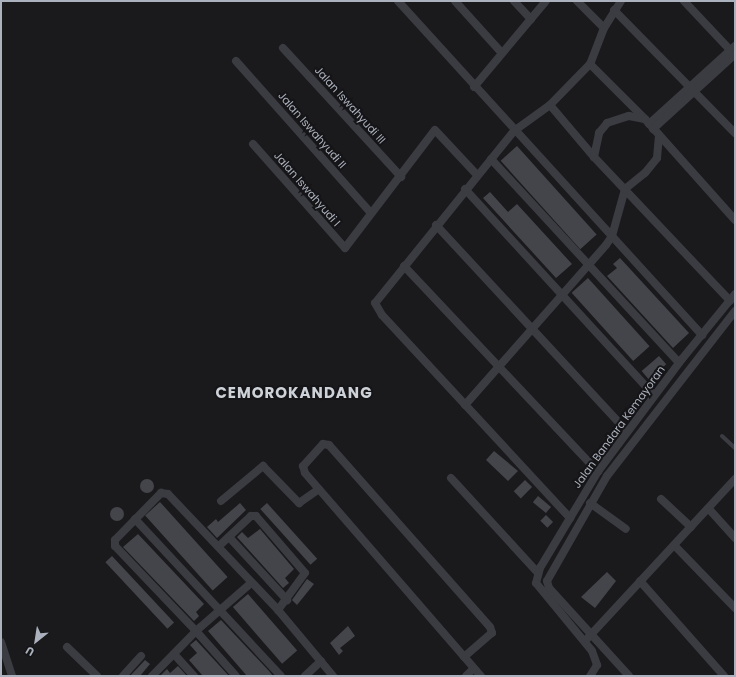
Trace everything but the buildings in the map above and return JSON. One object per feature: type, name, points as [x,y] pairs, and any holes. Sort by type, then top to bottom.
[{"type":"street","points":[[398,1],[514,132],[612,236],[702,335]]},
{"type":"street","points":[[455,1],[501,52]]},
{"type":"street","points":[[514,1],[530,19]]},
{"type":"street","points":[[474,87],[501,52],[546,1]]},
{"type":"street","points":[[577,1],[604,28]]},
{"type":"street","points":[[570,518],[376,308],[378,297],[464,189],[514,132],[550,105],[590,64],[604,28],[621,1]]},
{"type":"street","points":[[649,124],[734,52],[684,1]]},
{"type":"street","points":[[614,10],[693,88],[735,133]]},
{"type":"street","name":"Jalan Iswahyudi III","points":[[283,48],[400,177]]},
{"type":"street","name":"Jalan Iswahyudi II","points":[[236,61],[371,213]]},
{"type":"street","points":[[590,64],[649,124],[659,137],[735,220]]},
{"type":"street","points":[[550,105],[594,157],[733,298]]},
{"type":"street","points":[[594,157],[599,133],[607,123],[628,116],[649,124]]},
{"type":"street","points":[[371,213],[435,130],[477,175]]},
{"type":"street","points":[[465,404],[612,236],[625,189],[654,164],[659,151],[659,137]]},
{"type":"street","name":"Jalan Iswahyudi I","points":[[253,144],[345,248],[371,213]]},
{"type":"street","points":[[491,159],[587,265],[679,363]]},
{"type":"street","points":[[464,189],[560,296],[654,395]]},
{"type":"street","points":[[436,225],[627,431]]},
{"type":"street","points":[[404,266],[498,368],[598,472]]},
{"type":"street","name":"Jalan Bandara Kemayoran","points":[[536,583],[538,573],[598,472],[654,395],[733,298]]},
{"type":"street","name":"Jalan Bandara Kemayoran","points":[[547,581],[590,503],[638,435],[735,312]]},
{"type":"street","points":[[464,656],[492,633],[490,627],[326,444],[303,466],[305,473],[481,676]]},
{"type":"street","points":[[221,501],[263,466],[299,503],[319,489]]},
{"type":"street","points":[[451,478],[538,573]]},
{"type":"street","points":[[585,641],[735,480]]},
{"type":"street","points":[[236,676],[196,631],[115,546],[116,537],[161,493],[166,493],[219,546],[251,583],[278,610],[332,676]]},
{"type":"street","points":[[660,499],[690,527]]},
{"type":"street","points":[[590,503],[626,528]]},
{"type":"street","points":[[709,509],[735,538]]},
{"type":"street","points":[[219,546],[251,516],[256,516],[304,571],[304,579],[278,610]]},
{"type":"street","points":[[135,519],[220,608],[281,676]]},
{"type":"street","points":[[228,537],[287,600]]},
{"type":"street","points":[[674,545],[735,608]]},
{"type":"street","points":[[592,674],[596,657],[585,641],[536,583],[547,581],[549,588],[629,676]]},
{"type":"street","points":[[640,581],[724,676]]},
{"type":"street","points":[[152,676],[220,608],[251,583]]},
{"type":"street","points":[[1,642],[12,676]]},
{"type":"street","points":[[67,647],[96,676]]},
{"type":"street","points":[[174,654],[194,676]]},
{"type":"street","points":[[123,676],[141,656]]},
{"type":"street","points":[[305,676],[322,662]]},
{"type":"street","points":[[466,676],[474,668]]},
{"type":"lane","points":[[722,436],[735,448]]},
{"type":"district","name":"CEMOROKANDANG","points":[[294,393]]}]
